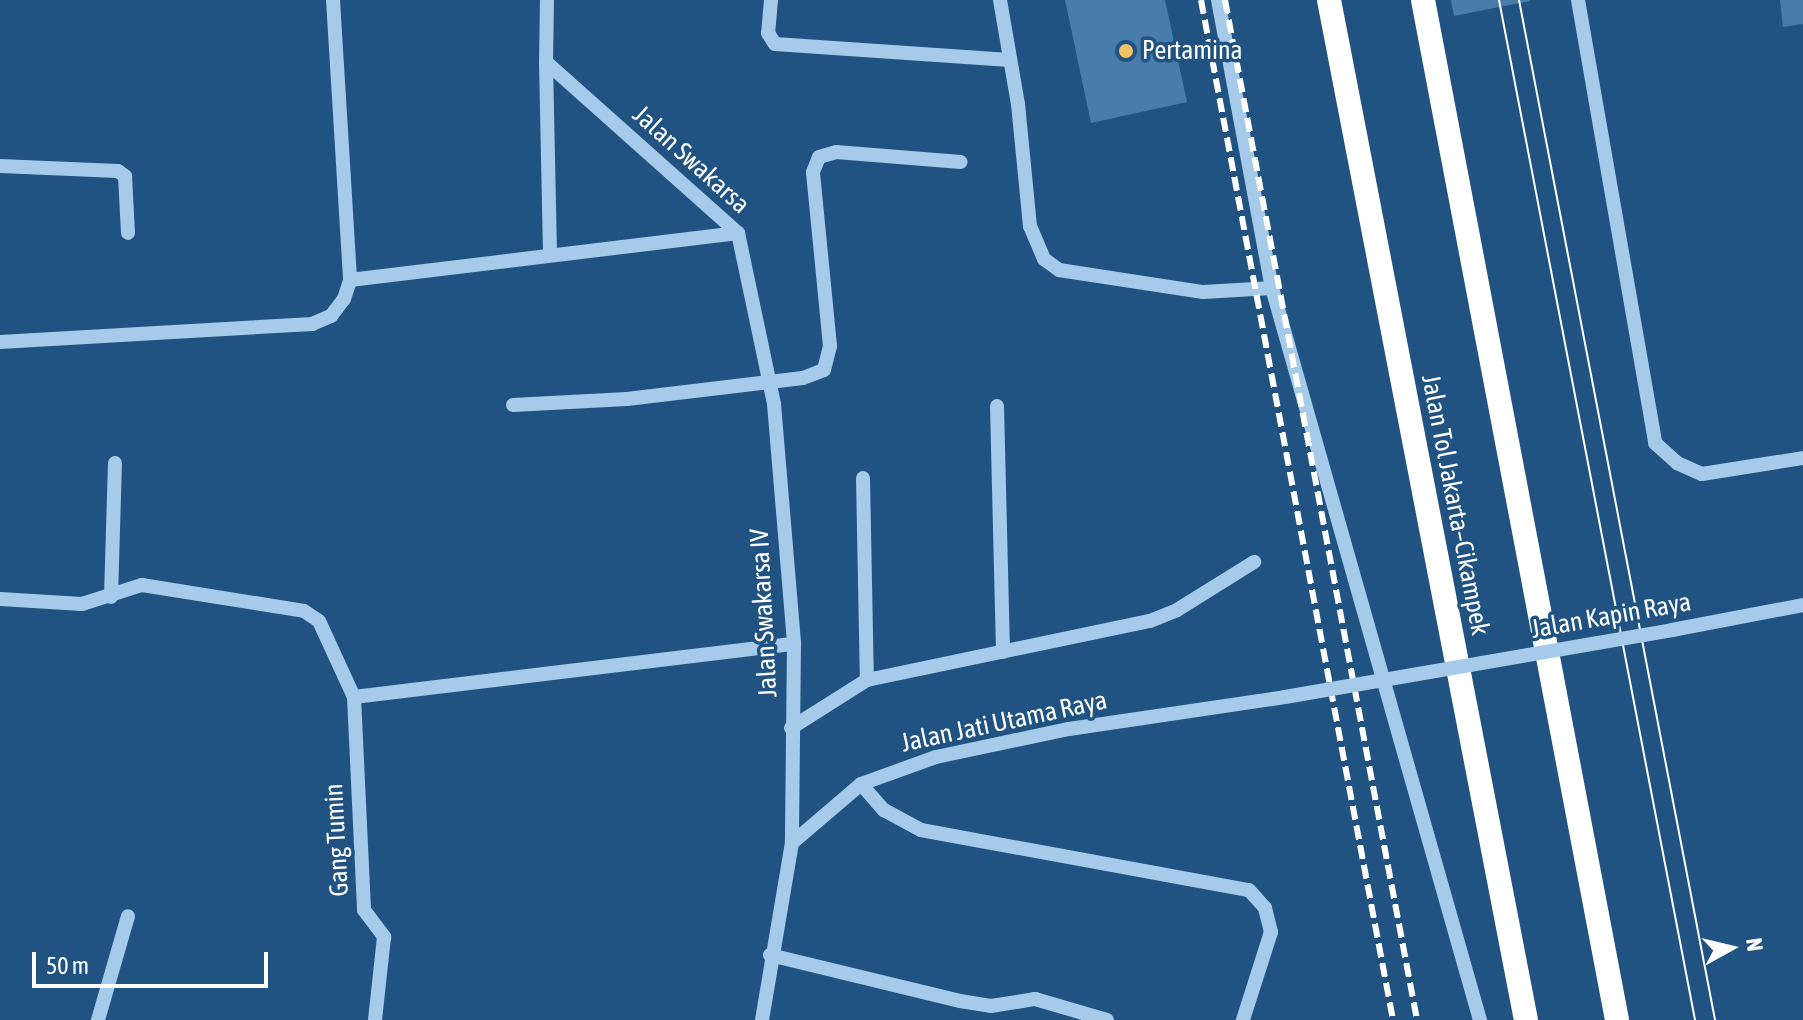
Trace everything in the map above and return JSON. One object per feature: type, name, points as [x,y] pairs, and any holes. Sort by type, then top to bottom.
[{"type":"highway","name":"Jalan Tol Jakarta–Cikampek","points":[[1329,0],[1526,1020]]},
{"type":"highway","points":[[1423,0],[1617,1020]]},
{"type":"street","points":[[0,342],[312,324],[331,316],[344,299],[350,280],[333,0]]},
{"type":"street","points":[[547,0],[550,255]]},
{"type":"street","points":[[771,0],[768,33],[775,44],[1009,60]]},
{"type":"street","points":[[1000,0],[1030,226],[1044,259],[1059,270],[1203,292],[1272,288]]},
{"type":"street","points":[[1218,0],[1272,288],[1480,1020]]},
{"type":"street","points":[[1578,0],[1655,443],[1677,463],[1702,474],[1803,458]]},
{"type":"street","name":"Jalan Swakarsa","points":[[546,62],[738,233],[772,381]]},
{"type":"street","points":[[513,405],[627,399],[814,374],[828,360],[814,204],[813,172],[819,157],[836,152],[961,162]]},
{"type":"street","points":[[0,166],[118,171],[125,176],[128,233]]},
{"type":"street","points":[[350,280],[738,233]]},
{"type":"street","name":"Jalan Swakarsa IV","points":[[772,381],[794,644],[792,843]]},
{"type":"street","points":[[997,406],[1003,652]]},
{"type":"street","points":[[111,597],[115,463]]},
{"type":"street","points":[[863,478],[867,680]]},
{"type":"street","points":[[791,728],[867,680],[1150,621],[1177,610],[1254,562]]},
{"type":"street","points":[[0,599],[82,604],[142,585],[304,611],[325,631],[354,697],[794,644]]},
{"type":"street","name":"Jalan Kapin Raya","points":[[1285,697],[1803,605]]},
{"type":"street","name":"Gang Tumin","points":[[354,697],[364,910],[384,937],[375,1020]]},
{"type":"street","name":"Jalan Jati Utama Raya","points":[[792,843],[861,784],[936,757],[1069,729],[1285,697]]},
{"type":"street","points":[[861,784],[884,810],[921,830],[1249,890],[1265,908],[1271,932],[1243,1020]]},
{"type":"street","points":[[762,1020],[770,955],[792,843]]},
{"type":"street","points":[[98,1020],[128,916]]},
{"type":"street","points":[[770,955],[960,1001],[991,1006],[1035,999],[1107,1020]]},
{"type":"building","name":"Pertamina","points":[[1065,0],[1165,0],[1187,102],[1091,123]]},
{"type":"building","points":[[1451,0],[1530,0],[1530,1],[1454,16]]},
{"type":"building","points":[[1780,0],[1803,0],[1803,24],[1783,27]]},
{"type":"tram line","points":[[1499,0],[1695,1020]]},
{"type":"tram line","points":[[1519,0],[1715,1020]]},
{"type":"railway","points":[[1201,0],[1393,1020]]},
{"type":"railway","points":[[1225,0],[1417,1020]]},
{"type":"place","name":"Pertamina","points":[[1126,51]]}]
